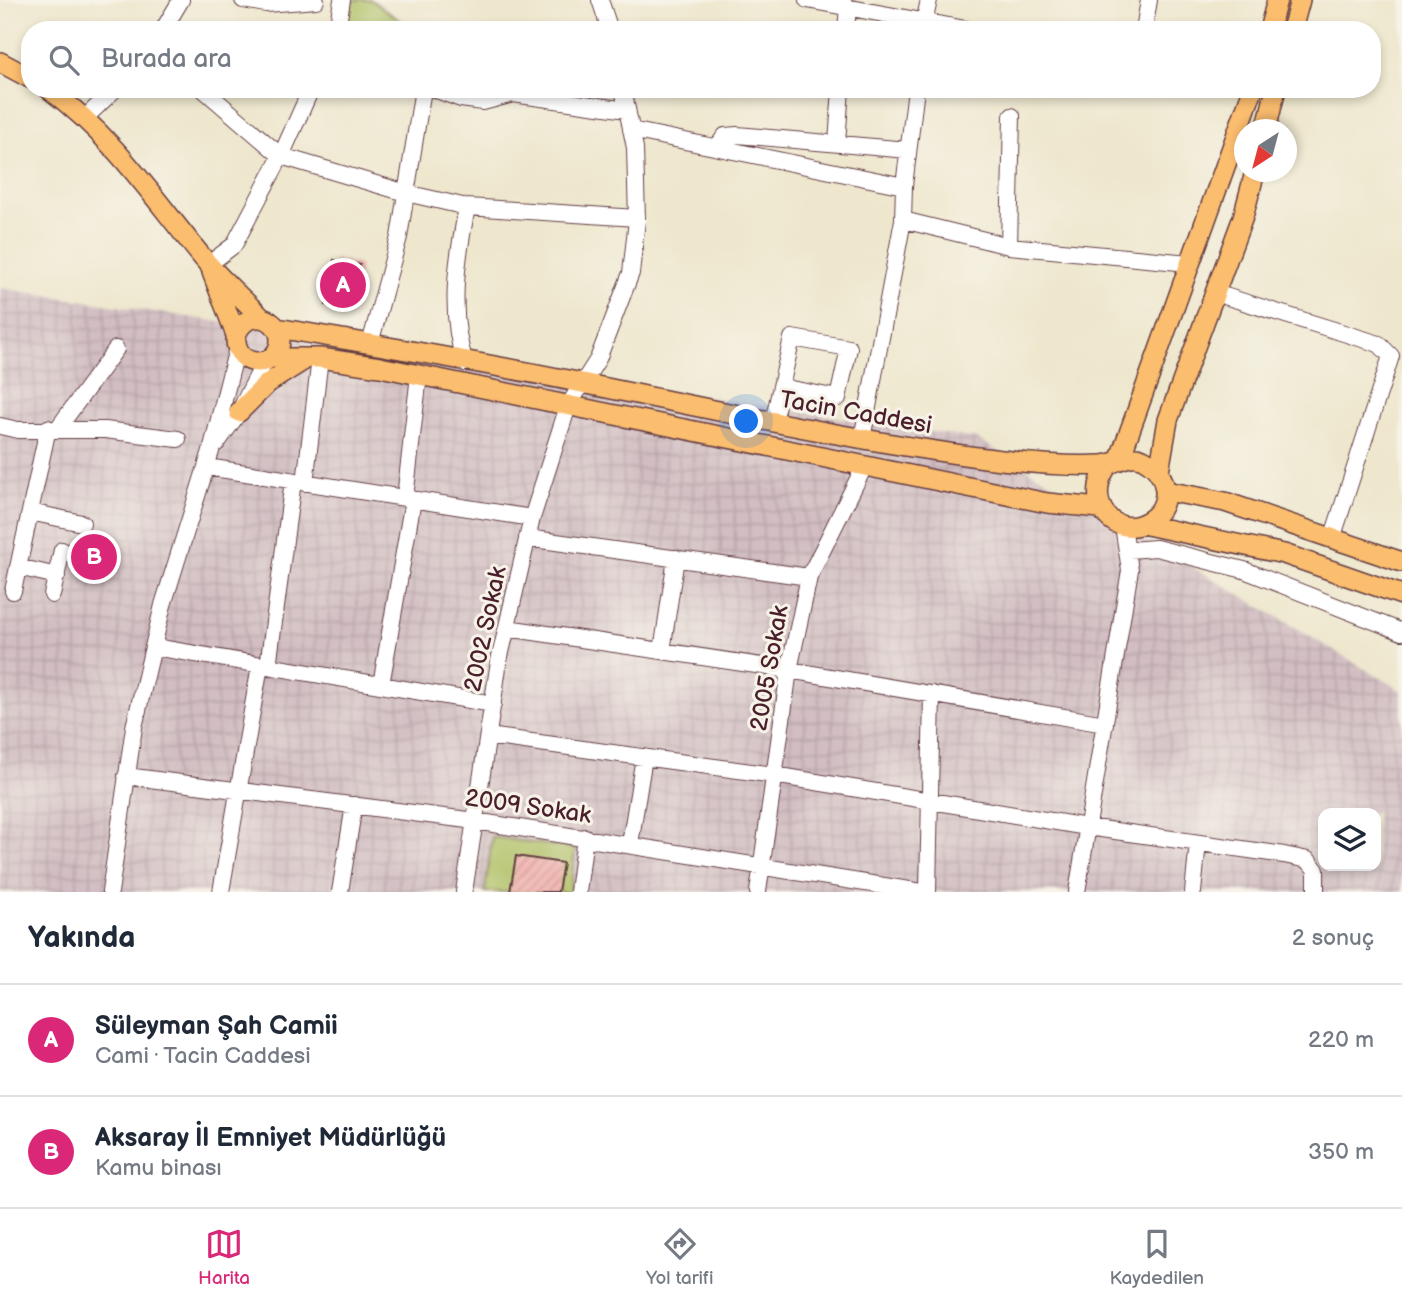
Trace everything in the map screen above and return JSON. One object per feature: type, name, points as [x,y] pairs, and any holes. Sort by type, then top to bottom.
[{"type":"main road","points":[[1271,21],[1277,0]]},
{"type":"main road","points":[[1294,21],[1300,0]]},
{"type":"main road","points":[[4,67],[21,74]]},
{"type":"main road","points":[[61,98],[86,117],[146,183],[209,264],[269,323],[279,348],[268,360],[251,361],[236,341],[209,264]]},
{"type":"main road","points":[[1250,98],[1115,461],[1098,484],[1100,508],[1111,520],[1284,554],[1402,594]]},
{"type":"main road","points":[[1269,119],[1274,98]]},
{"type":"main road","points":[[1133,525],[1158,514],[1166,491],[1159,471],[1168,420],[1243,217],[1252,182]]},
{"type":"main road","points":[[236,341],[248,319],[269,323]]},
{"type":"main road","name":"Tacin Caddesi","points":[[269,323],[862,439],[988,459],[1077,466],[1142,458],[1159,471]]},
{"type":"main road","points":[[239,412],[268,383],[314,358]]},
{"type":"main road","name":"Tacin Caddesi","points":[[268,360],[314,358],[419,375],[1047,503],[1100,508]]},
{"type":"main road","points":[[1166,491],[1225,502],[1402,562]]},
{"type":"street","points":[[168,21],[181,0]]},
{"type":"street","points":[[243,0],[266,4],[316,0]]},
{"type":"street","points":[[338,21],[342,0]]},
{"type":"street","points":[[600,0],[607,21]]},
{"type":"street","points":[[807,0],[905,21]]},
{"type":"street","points":[[924,21],[929,0]]},
{"type":"street","points":[[1146,21],[1149,0]]},
{"type":"street","points":[[847,21],[848,8]]},
{"type":"street","points":[[86,117],[105,98]]},
{"type":"street","points":[[213,98],[281,156],[407,194],[467,207],[637,218]]},
{"type":"street","points":[[209,264],[234,245],[281,156],[307,98]]},
{"type":"street","points":[[370,344],[400,237],[422,98]]},
{"type":"street","points":[[458,98],[483,102],[498,98]]},
{"type":"street","points":[[542,98],[627,110]]},
{"type":"street","name":"2002 Sokak","points":[[464,892],[493,704],[532,518],[568,406],[598,359],[631,273],[637,218],[631,130],[625,98]]},
{"type":"street","points":[[836,142],[840,98]]},
{"type":"street","points":[[862,439],[903,219],[904,186],[915,98]]},
{"type":"street","points":[[1009,246],[1012,116]]},
{"type":"street","points":[[631,130],[904,186]]},
{"type":"street","points":[[717,147],[725,136],[737,135],[908,150]]},
{"type":"street","points":[[466,363],[457,336],[455,279],[467,207]]},
{"type":"street","points":[[903,219],[1009,246],[1189,263]]},
{"type":"street","points":[[1214,293],[1379,344],[1391,356],[1332,539]]},
{"type":"street","points":[[773,422],[792,338],[849,348],[838,398],[781,387]]},
{"type":"street","points":[[110,892],[126,776],[153,647],[211,451],[236,341]]},
{"type":"street","points":[[13,591],[30,512],[53,428],[116,349]]},
{"type":"street","points":[[221,892],[299,482],[314,358]]},
{"type":"street","points":[[211,451],[239,412],[268,360]]},
{"type":"street","points":[[381,685],[409,499],[419,375]]},
{"type":"street","points":[[0,426],[18,430],[53,428],[178,439]]},
{"type":"street","name":"2005 Sokak","points":[[758,892],[789,670],[809,577],[865,465]]},
{"type":"street","points":[[206,467],[532,518]]},
{"type":"street","points":[[30,512],[82,523]]},
{"type":"street","points":[[1077,892],[1130,570],[1129,550],[1133,525]]},
{"type":"street","points":[[527,538],[809,577]]},
{"type":"street","points":[[1129,550],[1156,548],[1244,570],[1402,632]]},
{"type":"street","points":[[52,595],[62,550]]},
{"type":"street","points":[[662,651],[676,558]]},
{"type":"street","points":[[18,567],[57,576]]},
{"type":"street","points":[[507,628],[789,670],[1105,724]]},
{"type":"street","points":[[153,647],[493,704]]},
{"type":"street","points":[[928,892],[932,694]]},
{"type":"street","points":[[488,736],[774,775],[1087,827],[1308,860],[1316,870],[1316,892]]},
{"type":"street","points":[[630,844],[644,757]]},
{"type":"street","name":"2009 Sokak","points":[[126,776],[585,837],[922,892]]},
{"type":"street","points":[[341,892],[354,805]]},
{"type":"street","points":[[578,892],[585,837]]},
{"type":"street","points":[[1193,892],[1198,843]]},
{"type":"shaded area","points":[[0,288],[977,439],[1402,691],[1402,892],[0,892]]},
{"type":"green space","points":[[353,0],[371,0],[401,21],[346,21]]},
{"type":"green space","points":[[492,837],[575,849],[570,892],[485,892]]},
{"type":"building","points":[[334,260],[360,265],[352,310],[326,305]]},
{"type":"building","points":[[516,856],[563,863],[558,892],[510,892]]},
{"type":"place","name":"Süleyman Şah Camii","points":[[343,285]]},
{"type":"place","name":"Aksaray İl Emniyet Müdürlüğü","points":[[94,557]]}]
